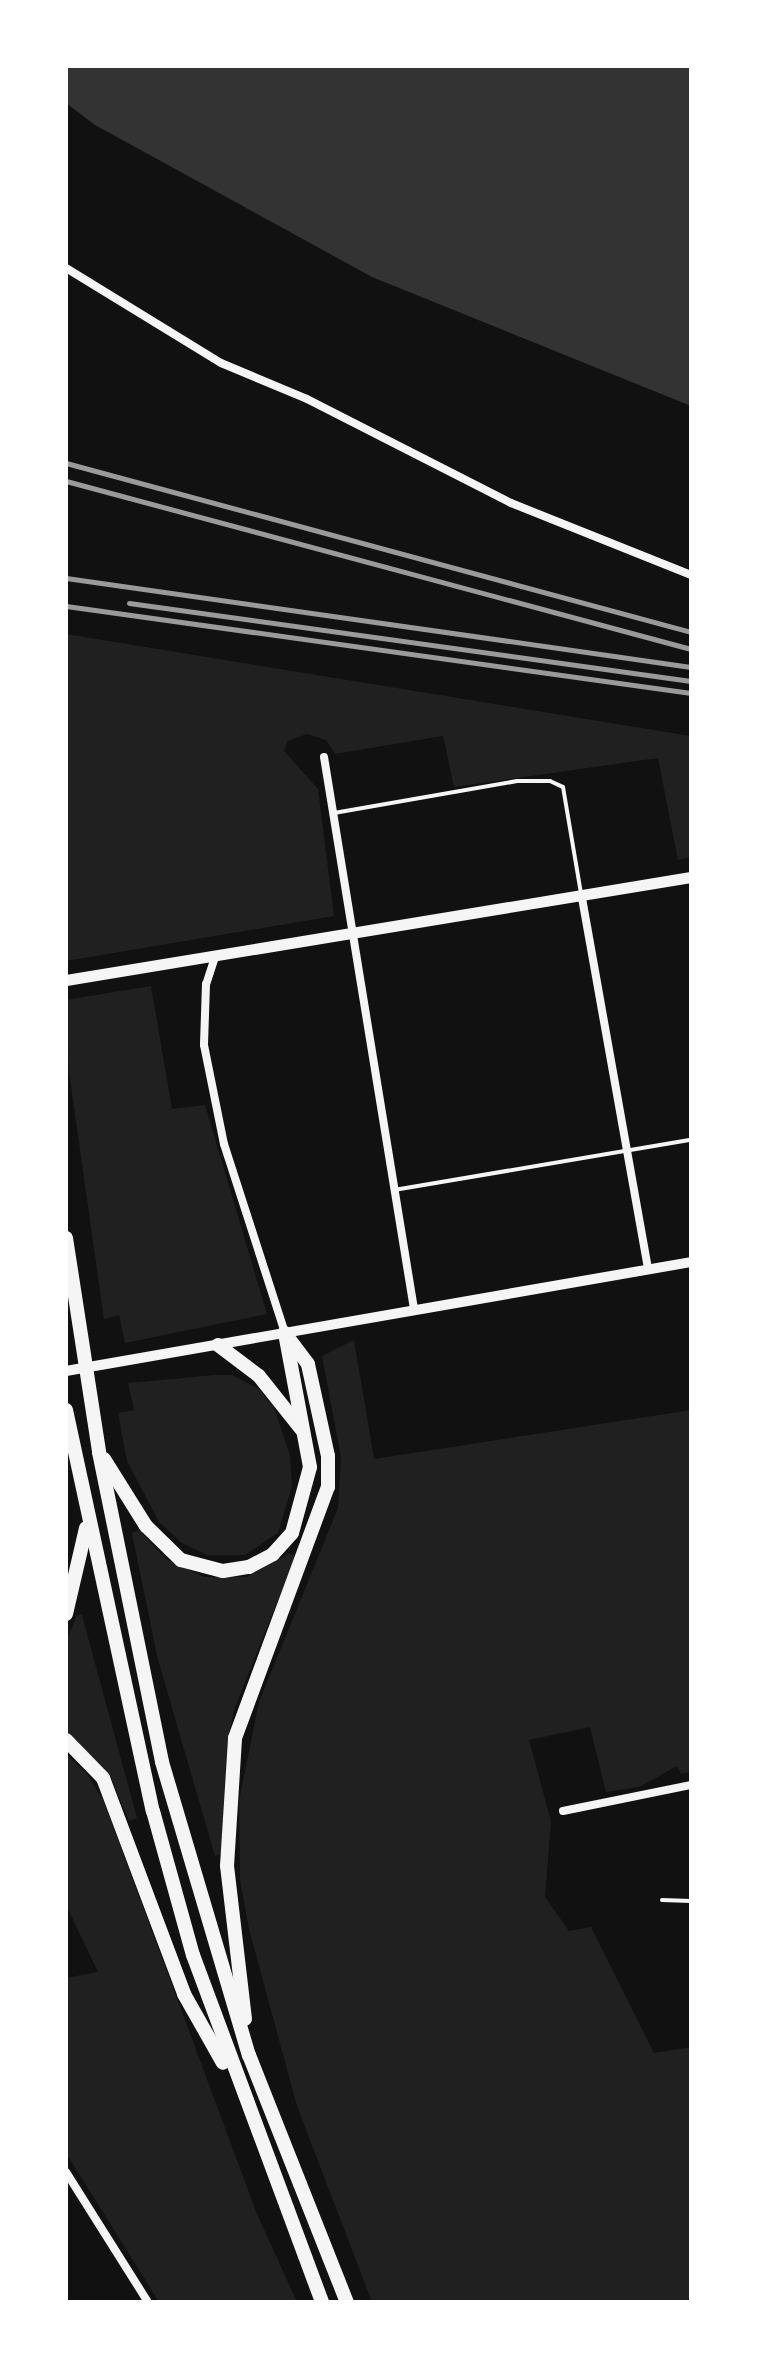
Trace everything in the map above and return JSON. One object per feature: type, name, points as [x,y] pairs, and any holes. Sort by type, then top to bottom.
[{"type":"highway","points":[[66,1238],[93,1420],[162,1762],[249,2055],[347,2302]]},
{"type":"highway","points":[[99,1452],[162,1545],[181,1560],[223,1571],[249,1567],[292,1533],[310,1467],[308,1437],[285,1333]]},
{"type":"highway","points":[[249,2055],[227,1866],[235,1738],[328,1487],[328,1456],[308,1364],[285,1333]]},
{"type":"highway","points":[[218,1345],[259,1376],[308,1437]]},
{"type":"highway","points":[[67,1418],[153,1811],[193,1955],[241,2097],[322,2302]]},
{"type":"highway","points":[[66,1614],[88,1520]]},
{"type":"highway","points":[[66,1740],[103,1778],[184,1994],[241,2097]]},
{"type":"main road","points":[[66,980],[582,898],[691,877]]},
{"type":"street","points":[[66,268],[221,363],[307,399],[511,503],[691,575]]},
{"type":"street","points":[[324,757],[350,935],[414,1309]]},
{"type":"street","points":[[582,898],[648,1269]]},
{"type":"street","points":[[215,957],[204,997],[204,1045],[224,1144],[285,1333]]},
{"type":"street","points":[[66,1371],[691,1262]]},
{"type":"street","points":[[563,1811],[691,1785]]},
{"type":"street","points":[[66,2172],[148,2302]]},
{"type":"lane","points":[[334,813],[517,781],[550,781],[563,787],[582,898]]},
{"type":"lane","points":[[393,1190],[691,1140]]},
{"type":"lane","points":[[662,1900],[691,1901]]},
{"type":"shaded area","points":[[66,66],[691,66],[691,406],[372,277],[95,125],[66,103]]},
{"type":"shaded area","points":[[66,634],[691,736],[691,857],[678,860],[658,758],[454,787],[443,736],[335,754],[326,740],[307,734],[288,741],[284,751],[318,789],[334,916],[66,961]]},
{"type":"shaded area","points":[[151,986],[172,1109],[205,1105],[267,1314],[125,1343],[119,1315],[104,1319],[69,1072],[66,1000]]},
{"type":"shaded area","points":[[354,1340],[374,1459],[691,1410],[691,1772],[681,1774],[677,1766],[639,1787],[606,1792],[590,1727],[529,1740],[551,1821],[545,1897],[569,1931],[591,1927],[654,2053],[691,2047],[691,2302],[372,2302],[297,2106],[249,1929],[240,1880],[239,1801],[259,1702],[338,1508],[341,1457],[322,1356]]},
{"type":"shaded area","points":[[232,1375],[259,1389],[275,1410],[290,1455],[292,1487],[278,1533],[245,1555],[207,1555],[182,1543],[159,1522],[127,1461],[118,1413],[134,1410],[128,1383]]},
{"type":"shaded area","points":[[139,1530],[166,1559],[204,1577],[247,1577],[290,1553],[295,1557],[234,1710],[227,1744],[221,1854],[215,1856],[157,1656],[132,1533]]},
{"type":"shaded area","points":[[77,1615],[82,1615],[137,1818],[129,1821],[110,1775],[66,1731],[66,1641]]},
{"type":"shaded area","points":[[66,1754],[87,1774],[104,1802],[257,2214],[297,2302],[159,2302],[66,2153],[66,1978],[98,1972],[66,1905]]},
{"type":"railway","points":[[66,463],[691,632]]},
{"type":"railway","points":[[66,481],[691,649]]},
{"type":"railway","points":[[66,578],[691,667]]},
{"type":"railway","points":[[129,603],[691,681]]},
{"type":"railway","points":[[66,606],[691,693]]}]
